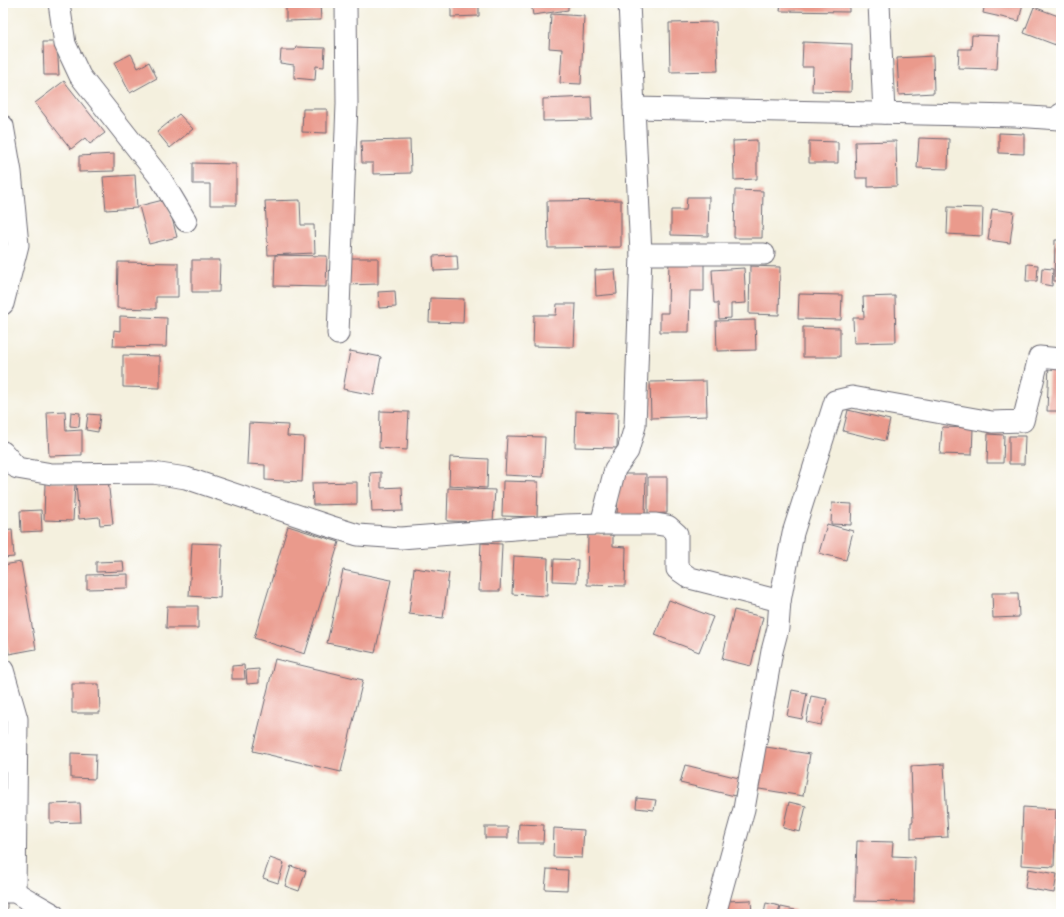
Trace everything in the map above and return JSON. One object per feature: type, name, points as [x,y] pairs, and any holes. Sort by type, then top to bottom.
[{"type":"street","points":[[59,3],[65,44],[80,76],[161,179],[186,221]]},
{"type":"street","points":[[338,334],[347,104],[346,3]]},
{"type":"street","points":[[601,524],[615,469],[628,451],[635,426],[641,254],[629,3]]},
{"type":"street","points":[[879,3],[884,113]]},
{"type":"street","points":[[634,108],[1015,116],[1058,119],[1061,114]]},
{"type":"street","points":[[3,126],[11,172],[18,245],[3,304]]},
{"type":"street","points":[[641,254],[764,254]]},
{"type":"street","points":[[715,914],[744,809],[772,651],[778,628],[780,601],[793,533],[835,401],[852,398],[992,422],[1023,421],[1039,357],[1061,359]]},
{"type":"street","points":[[3,452],[17,468],[52,474],[153,473],[186,478],[358,535],[401,538],[565,525],[656,524],[668,526],[677,534],[677,570],[690,578],[780,601]]},
{"type":"street","points":[[3,670],[17,719],[9,892],[25,898],[53,914]]},
{"type":"building","points":[[286,3],[320,3],[321,20],[286,21]]},
{"type":"building","points":[[451,3],[479,3],[479,16],[451,17]]},
{"type":"building","points":[[531,3],[579,4],[568,6],[568,10],[533,15]]},
{"type":"building","points":[[781,3],[849,3],[849,12],[780,11]]},
{"type":"building","points":[[985,3],[1023,3],[1019,21],[983,13]]},
{"type":"building","points":[[1034,7],[1061,17],[1061,47],[1024,33]]},
{"type":"building","points":[[551,14],[584,16],[581,84],[560,83],[562,49],[549,48]]},
{"type":"building","points":[[716,22],[718,71],[670,72],[669,23]]},
{"type":"building","points":[[972,35],[999,36],[997,69],[958,68],[959,49],[971,49]]},
{"type":"building","points":[[43,42],[57,42],[59,75],[44,75]]},
{"type":"building","points":[[803,42],[852,44],[851,92],[812,91],[813,67],[802,67]]},
{"type":"building","points":[[296,47],[325,48],[324,67],[316,66],[315,80],[294,78],[294,65],[280,63],[281,50],[295,50]]},
{"type":"building","points":[[131,54],[138,68],[149,62],[157,78],[130,93],[114,63]]},
{"type":"building","points":[[933,56],[934,93],[899,95],[897,58]]},
{"type":"building","points":[[64,81],[105,133],[90,144],[85,138],[71,149],[35,103]]},
{"type":"building","points":[[591,97],[592,120],[543,121],[543,99]]},
{"type":"building","points":[[303,109],[327,109],[327,133],[302,132]]},
{"type":"building","points":[[179,114],[193,129],[170,148],[157,132]]},
{"type":"building","points":[[999,133],[1024,134],[1024,154],[999,153]]},
{"type":"building","points":[[919,138],[949,139],[948,169],[917,168]]},
{"type":"building","points":[[410,140],[411,173],[373,174],[373,163],[362,163],[361,141]]},
{"type":"building","points":[[757,140],[757,179],[734,180],[733,141]]},
{"type":"building","points":[[809,141],[838,142],[838,163],[809,163]]},
{"type":"building","points":[[896,141],[897,186],[868,187],[868,178],[856,178],[855,142]]},
{"type":"building","points":[[114,154],[114,171],[79,172],[79,156]]},
{"type":"building","points":[[193,163],[236,164],[236,205],[210,205],[210,184],[193,184]]},
{"type":"building","points":[[135,175],[137,208],[106,210],[103,177]]},
{"type":"building","points":[[735,190],[763,191],[762,238],[734,238]]},
{"type":"building","points":[[687,197],[709,197],[708,236],[671,235],[671,210],[686,210]]},
{"type":"building","points":[[167,199],[177,237],[149,244],[139,206]]},
{"type":"building","points":[[300,200],[301,225],[314,225],[315,253],[268,255],[265,201]]},
{"type":"building","points":[[621,200],[621,247],[548,248],[547,201]]},
{"type":"building","points":[[948,207],[983,208],[982,236],[947,234]]},
{"type":"building","points":[[992,209],[1014,212],[1010,243],[988,240]]},
{"type":"building","points":[[1055,240],[1061,240],[1061,281],[1054,281]]},
{"type":"building","points":[[275,255],[327,256],[326,287],[274,286]]},
{"type":"building","points":[[457,255],[458,270],[434,271],[433,256]]},
{"type":"building","points":[[346,258],[378,258],[378,284],[347,285]]},
{"type":"building","points":[[669,258],[704,259],[704,291],[690,291],[689,332],[660,332],[660,313],[668,313]]},
{"type":"building","points":[[192,260],[220,260],[219,292],[192,292]]},
{"type":"building","points":[[118,262],[178,263],[178,297],[156,297],[156,309],[117,308]]},
{"type":"building","points":[[1027,264],[1038,265],[1037,281],[1026,281]]},
{"type":"building","points":[[750,266],[780,267],[779,315],[749,314]]},
{"type":"building","points":[[744,268],[746,303],[731,304],[731,318],[719,319],[718,303],[714,303],[712,270]]},
{"type":"building","points":[[1042,268],[1053,269],[1052,286],[1041,284]]},
{"type":"building","points":[[615,269],[617,294],[596,296],[595,270]]},
{"type":"building","points":[[395,291],[396,307],[379,308],[378,292]]},
{"type":"building","points":[[799,294],[842,295],[841,320],[798,319]]},
{"type":"building","points":[[895,296],[896,342],[854,343],[853,318],[864,318],[863,297]]},
{"type":"building","points":[[430,298],[464,299],[463,323],[429,322]]},
{"type":"building","points":[[557,304],[576,304],[574,347],[533,346],[534,315],[556,315]]},
{"type":"building","points":[[120,316],[167,318],[166,347],[113,346],[114,330],[120,331]]},
{"type":"building","points":[[755,320],[756,350],[717,351],[716,321]]},
{"type":"building","points":[[803,327],[840,328],[840,357],[803,357]]},
{"type":"building","points":[[350,351],[381,357],[374,395],[343,389]]},
{"type":"building","points":[[123,355],[160,356],[160,388],[123,387]]},
{"type":"building","points":[[1049,363],[1061,363],[1061,411],[1047,411]]},
{"type":"building","points":[[706,381],[707,416],[651,418],[650,382]]},
{"type":"building","points":[[848,410],[890,420],[885,441],[843,431]]},
{"type":"building","points":[[65,411],[66,431],[82,430],[82,455],[49,456],[47,412]]},
{"type":"building","points":[[380,411],[409,412],[407,450],[379,448]]},
{"type":"building","points":[[576,411],[618,413],[617,448],[575,447]]},
{"type":"building","points":[[71,412],[80,413],[79,427],[70,426]]},
{"type":"building","points":[[88,414],[100,415],[98,432],[86,430]]},
{"type":"building","points":[[249,423],[288,425],[287,436],[304,437],[302,482],[265,480],[265,465],[247,464]]},
{"type":"building","points":[[942,427],[973,428],[972,455],[940,454]]},
{"type":"building","points":[[988,434],[1004,435],[1003,463],[987,463]]},
{"type":"building","points":[[507,436],[545,437],[543,477],[505,475]]},
{"type":"building","points":[[1009,436],[1025,436],[1024,464],[1009,464]]},
{"type":"building","points":[[450,457],[488,459],[487,488],[449,486]]},
{"type":"building","points":[[381,472],[381,488],[402,487],[403,511],[372,512],[370,473]]},
{"type":"building","points":[[619,474],[646,474],[645,516],[617,515]]},
{"type":"building","points":[[648,477],[667,477],[667,513],[648,514]]},
{"type":"building","points":[[108,480],[113,524],[100,525],[99,517],[79,519],[76,484]]},
{"type":"building","points":[[503,481],[538,482],[537,517],[502,516]]},
{"type":"building","points":[[45,482],[75,483],[73,521],[44,520]]},
{"type":"building","points":[[357,482],[357,504],[313,505],[312,483]]},
{"type":"building","points":[[448,488],[495,490],[493,522],[447,521]]},
{"type":"building","points":[[832,503],[852,504],[851,525],[831,524]]},
{"type":"building","points":[[41,510],[42,531],[21,532],[20,511]]},
{"type":"building","points":[[827,524],[853,531],[846,560],[819,553]]},
{"type":"building","points":[[288,526],[339,542],[305,654],[254,638]]},
{"type":"building","points":[[12,529],[14,557],[3,558],[3,530]]},
{"type":"building","points":[[588,534],[613,535],[613,546],[626,547],[625,586],[587,585]]},
{"type":"building","points":[[192,543],[222,544],[220,598],[189,596]]},
{"type":"building","points":[[481,543],[502,544],[500,591],[479,591]]},
{"type":"building","points":[[514,556],[548,558],[547,596],[512,594]]},
{"type":"building","points":[[554,559],[578,560],[577,582],[553,581]]},
{"type":"building","points":[[123,561],[124,571],[96,572],[96,562]]},
{"type":"building","points":[[21,562],[36,649],[9,654],[3,623],[3,565]]},
{"type":"building","points":[[414,568],[449,573],[443,618],[409,614]]},
{"type":"building","points":[[343,570],[391,580],[375,653],[327,643]]},
{"type":"building","points":[[128,574],[128,588],[87,589],[87,575]]},
{"type":"building","points":[[992,593],[1018,593],[1019,617],[993,618]]},
{"type":"building","points":[[669,600],[713,617],[699,652],[655,635]]},
{"type":"building","points":[[167,606],[198,606],[198,628],[166,628]]},
{"type":"building","points":[[734,610],[763,617],[751,666],[722,659]]},
{"type":"building","points":[[275,659],[363,680],[341,772],[253,751]]},
{"type":"building","points":[[244,665],[245,679],[232,679],[232,666]]},
{"type":"building","points":[[259,669],[259,683],[247,684],[246,670]]},
{"type":"building","points":[[72,684],[99,684],[100,713],[72,713]]},
{"type":"building","points":[[792,690],[807,693],[802,719],[787,716]]},
{"type":"building","points":[[811,696],[827,699],[821,725],[806,722]]},
{"type":"building","points":[[760,746],[810,754],[803,796],[753,788]]},
{"type":"building","points":[[71,753],[96,754],[95,779],[71,778]]},
{"type":"building","points":[[944,764],[948,837],[911,839],[911,822],[913,822],[911,766]]},
{"type":"building","points":[[685,765],[739,778],[735,796],[680,783]]},
{"type":"building","points":[[637,798],[656,800],[654,810],[636,808]]},
{"type":"building","points":[[789,802],[806,806],[800,832],[783,828]]},
{"type":"building","points":[[80,803],[81,822],[50,823],[50,804]]},
{"type":"building","points":[[1023,807],[1056,809],[1054,867],[1021,865]]},
{"type":"building","points":[[519,824],[544,825],[543,843],[518,843]]},
{"type":"building","points":[[485,827],[508,827],[508,838],[485,838]]},
{"type":"building","points":[[554,828],[584,830],[582,858],[553,857]]},
{"type":"building","points":[[857,841],[893,842],[892,856],[915,857],[914,902],[855,901]]},
{"type":"building","points":[[270,858],[284,863],[278,883],[263,878]]},
{"type":"building","points":[[291,866],[306,871],[299,891],[285,886]]},
{"type":"building","points":[[547,869],[568,870],[567,890],[545,889]]},
{"type":"building","points":[[1028,869],[1057,874],[1054,893],[1025,888]]},
{"type":"building","points":[[3,897],[7,897],[7,914],[3,914]]},
{"type":"building","points":[[751,900],[752,914],[726,914],[726,901]]},
{"type":"building","points":[[766,903],[780,906],[778,914],[764,914]]},
{"type":"building","points":[[781,907],[795,910],[794,914],[779,914]]}]
